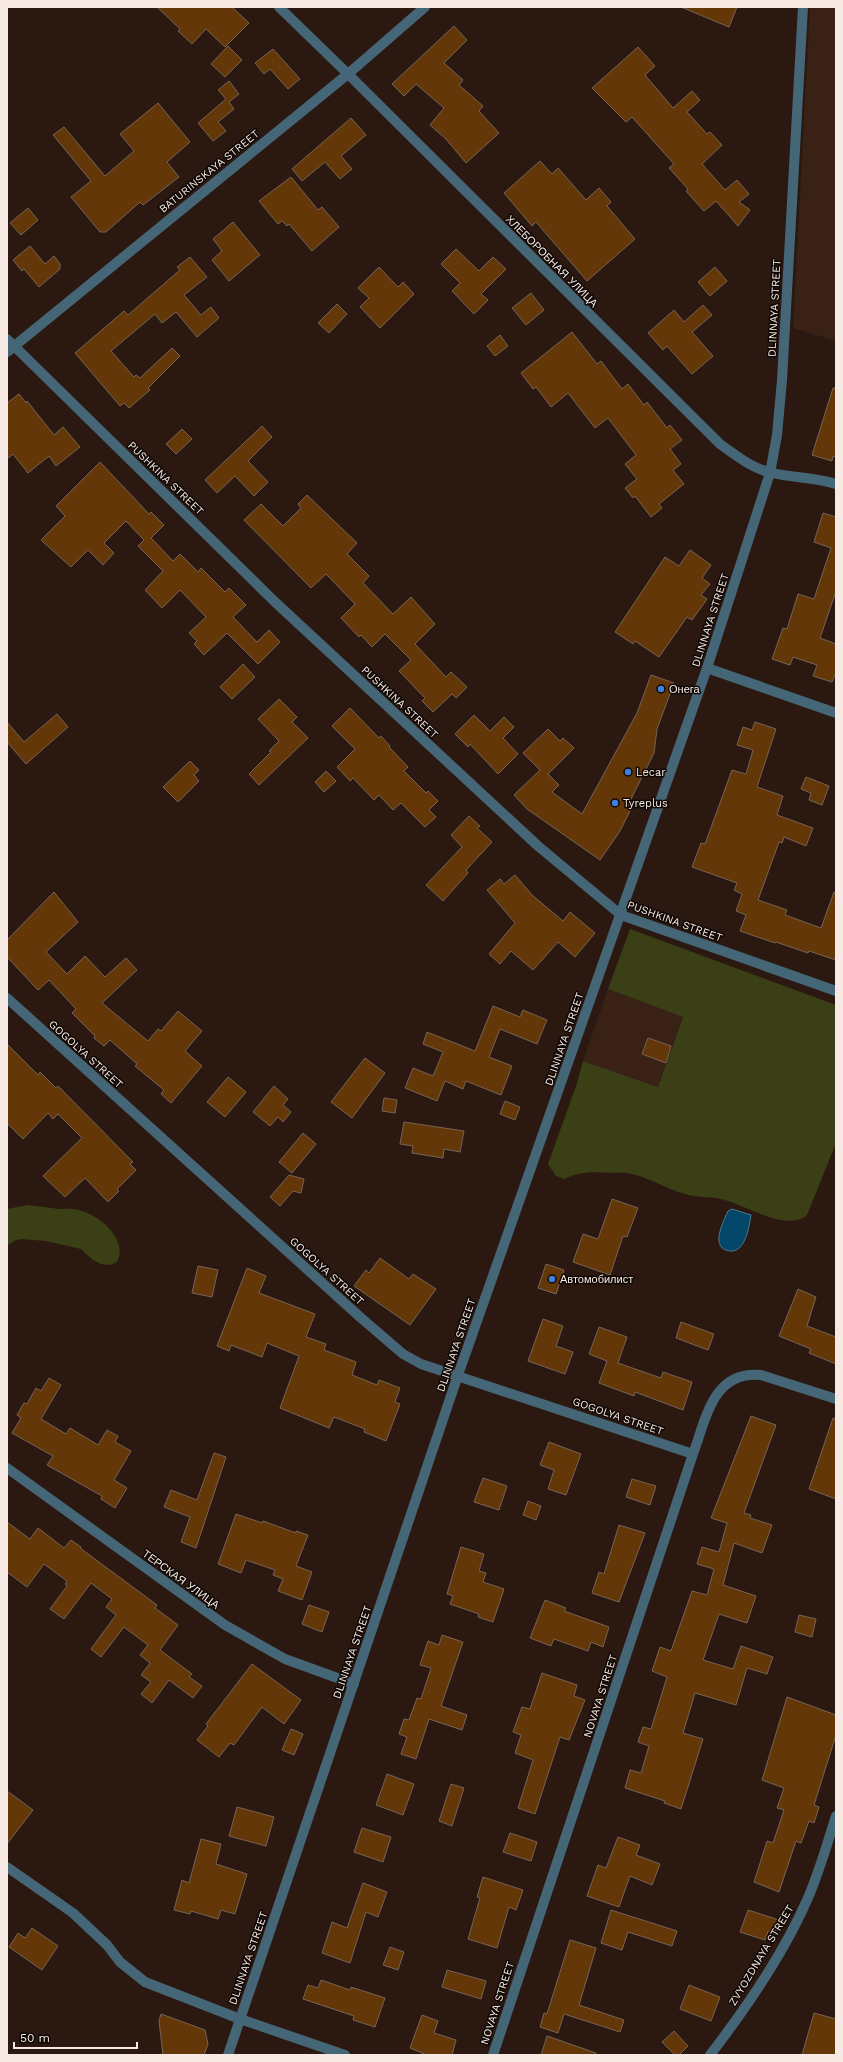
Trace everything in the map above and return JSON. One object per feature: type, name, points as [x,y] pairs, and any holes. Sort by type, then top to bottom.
[{"type":"street","name":"ХЛЕБОРОБНАЯ УЛИЦА","points":[[279,7],[720,444],[739,458],[770,473],[804,477],[836,484]]},
{"type":"street","name":"BATURINSKAYA STREET","points":[[9,346],[348,74],[425,7]]},
{"type":"street","name":"DLINNAYA STREET","points":[[228,2055],[458,1375],[707,668],[770,473],[777,435],[782,380],[803,7]]},
{"type":"street","name":"PUSHKINA STREET","points":[[9,346],[274,601],[538,846],[621,915],[836,991]]},
{"type":"street","points":[[707,668],[836,713]]},
{"type":"street","name":"GOGOLYA STREET","points":[[7,998],[360,1317],[403,1354],[421,1364],[693,1454]]},
{"type":"street","name":"NOVAYA STREET","points":[[492,2055],[693,1454],[715,1394],[727,1382],[743,1374],[761,1375],[836,1400]]},
{"type":"street","name":"ТЕРСКАЯ УЛИЦА","points":[[7,1468],[225,1625],[285,1660],[354,1684]]},
{"type":"street","name":"ZVYOZDNAYA STREET","points":[[710,2055],[737,2020],[795,1926],[808,1898],[836,1816]]},
{"type":"street","points":[[7,1867],[73,1913],[93,1930],[120,1962],[145,1982],[240,2019],[345,2055]]},
{"type":"shaded area","points":[[810,7],[836,7],[836,341],[793,328]]},
{"type":"shaded area","points":[[608,989],[683,1016],[658,1087],[583,1061]]},
{"type":"green space","points":[[630,929],[836,1005],[836,1143],[807,1215],[798,1220],[788,1221],[777,1219],[765,1216],[731,1202],[716,1198],[685,1194],[642,1177],[625,1173],[588,1173],[570,1176],[564,1179],[556,1176],[548,1164],[577,1083],[583,1061],[658,1087],[683,1017],[608,989]]},
{"type":"green space","points":[[28,1205],[59,1209],[76,1209],[86,1212],[103,1222],[110,1229],[119,1245],[120,1254],[117,1262],[110,1265],[101,1264],[93,1260],[81,1249],[46,1241],[21,1239],[14,1241],[7,1246],[7,1209]]},
{"type":"water","points":[[732,1209],[751,1215],[747,1234],[741,1246],[732,1251],[722,1248],[719,1243],[719,1234],[728,1211]]},
{"type":"building","points":[[157,7],[232,7],[249,23],[225,47],[206,29],[192,44],[178,31],[180,29]]},
{"type":"building","points":[[681,7],[737,7],[729,27]]},
{"type":"building","points":[[454,26],[467,40],[444,63],[463,80],[459,85],[483,106],[479,111],[499,133],[466,163],[446,139],[430,125],[444,108],[416,84],[404,96],[392,84]]},
{"type":"building","points":[[228,46],[242,60],[225,77],[211,64]]},
{"type":"building","points":[[638,47],[655,66],[645,75],[673,108],[692,91],[700,100],[687,112],[707,134],[710,132],[722,145],[702,164],[725,190],[737,180],[749,194],[739,202],[750,210],[738,226],[716,201],[704,211],[686,191],[688,189],[669,168],[674,164],[632,117],[626,122],[592,88]]},
{"type":"building","points":[[273,49],[300,79],[288,89],[270,69],[264,74],[255,63]]},
{"type":"building","points":[[229,81],[239,94],[229,102],[234,109],[218,122],[226,131],[213,141],[198,123],[226,99],[218,90]]},
{"type":"building","points":[[158,103],[190,142],[167,162],[179,177],[143,205],[140,202],[106,232],[100,232],[71,197],[91,181],[53,135],[64,127],[105,176],[134,151],[120,134]]},
{"type":"building","points":[[351,118],[366,135],[341,156],[352,169],[340,179],[325,162],[302,181],[292,169]]},
{"type":"building","points":[[540,161],[552,174],[558,168],[586,200],[599,188],[611,202],[607,206],[635,239],[587,281],[536,222],[532,226],[504,193]]},
{"type":"building","points":[[291,177],[318,210],[322,207],[339,227],[312,251],[289,224],[287,226],[282,221],[278,224],[259,201]]},
{"type":"building","points":[[28,208],[38,220],[21,235],[10,223]]},
{"type":"building","points":[[233,222],[260,255],[229,281],[212,260],[222,251],[213,239]]},
{"type":"building","points":[[30,246],[45,264],[54,256],[60,264],[60,269],[39,287],[24,269],[22,271],[13,260]]},
{"type":"building","points":[[456,249],[479,271],[493,257],[506,269],[481,294],[488,300],[474,314],[452,291],[460,283],[441,264]]},
{"type":"building","points":[[190,257],[207,277],[184,295],[201,315],[211,307],[219,318],[197,337],[176,312],[162,323],[155,314],[111,351],[134,377],[136,375],[140,378],[172,348],[180,356],[148,388],[150,390],[129,408],[124,403],[120,406],[75,353],[124,311],[128,315],[180,270],[177,267]]},
{"type":"building","points":[[379,267],[398,287],[403,282],[414,294],[380,328],[360,307],[369,298],[358,288]]},
{"type":"building","points":[[715,267],[727,281],[710,296],[698,282]]},
{"type":"building","points":[[531,293],[544,310],[526,325],[512,308]]},
{"type":"building","points":[[337,304],[347,314],[329,333],[318,323]]},
{"type":"building","points":[[703,305],[712,315],[692,332],[713,356],[692,374],[667,346],[663,350],[648,333],[674,310],[684,322]]},
{"type":"building","points":[[572,332],[597,364],[601,361],[622,389],[628,384],[644,405],[647,402],[667,428],[670,425],[682,440],[670,449],[681,464],[673,470],[684,484],[659,504],[662,508],[651,517],[635,496],[633,498],[625,488],[637,479],[625,464],[636,455],[608,418],[595,428],[568,393],[551,407],[536,387],[533,389],[521,373]]},
{"type":"building","points":[[500,335],[508,346],[495,356],[487,346]]},
{"type":"building","points":[[833,388],[836,388],[836,457],[833,456],[832,461],[812,455]]},
{"type":"building","points":[[19,394],[26,403],[27,401],[54,435],[63,427],[80,447],[56,466],[49,456],[28,473],[13,454],[7,459],[7,403]]},
{"type":"building","points":[[262,426],[272,437],[248,461],[268,482],[254,496],[235,476],[217,493],[205,480]]},
{"type":"building","points":[[182,429],[192,439],[176,454],[166,444]]},
{"type":"building","points":[[100,462],[149,514],[151,512],[164,525],[151,538],[173,561],[180,554],[198,572],[201,568],[225,592],[229,588],[246,605],[233,617],[257,642],[269,630],[280,642],[258,664],[227,633],[204,655],[194,644],[197,641],[189,633],[206,617],[180,590],[162,608],[145,590],[163,571],[138,546],[144,540],[126,521],[104,543],[114,553],[103,565],[88,550],[71,567],[41,540],[65,516],[56,506]]},
{"type":"building","points":[[307,495],[357,543],[347,554],[369,576],[363,583],[393,614],[411,597],[435,624],[415,644],[446,677],[451,672],[467,687],[456,698],[452,694],[433,712],[422,701],[425,698],[399,671],[411,660],[385,634],[372,647],[361,635],[359,637],[341,618],[355,604],[326,574],[311,588],[244,520],[261,504],[283,526],[301,508],[298,504]]},
{"type":"building","points":[[823,513],[836,517],[836,591],[820,638],[836,644],[836,672],[832,682],[813,676],[817,665],[793,657],[790,665],[772,659],[783,628],[787,629],[798,594],[814,599],[831,548],[814,542]]},
{"type":"building","points":[[690,550],[711,565],[702,578],[710,584],[701,595],[707,599],[692,620],[687,617],[659,657],[635,641],[633,644],[615,632],[665,557],[679,566]]},
{"type":"building","points":[[243,664],[255,677],[232,699],[220,687]]},
{"type":"building","points":[[651,675],[674,683],[657,729],[654,753],[628,805],[632,807],[620,831],[600,860],[527,809],[514,795],[540,770],[523,753],[548,729],[560,741],[563,738],[574,748],[548,774],[559,785],[552,792],[582,814],[637,713]]},
{"type":"building","points":[[279,699],[297,717],[292,722],[308,738],[259,785],[249,774],[271,752],[269,751],[279,741],[258,719]]},
{"type":"building","points":[[350,708],[379,738],[381,736],[408,767],[404,771],[426,793],[428,791],[438,801],[429,810],[436,817],[425,827],[401,803],[393,810],[379,795],[374,800],[353,778],[350,781],[337,767],[355,749],[332,726]]},
{"type":"building","points":[[57,714],[68,727],[26,764],[7,742],[7,722],[24,742]]},
{"type":"building","points":[[474,715],[490,731],[504,717],[514,727],[503,738],[518,754],[498,774],[470,744],[468,747],[455,734]]},
{"type":"building","points":[[755,722],[776,729],[757,787],[783,796],[777,815],[813,828],[806,846],[784,837],[782,843],[779,842],[758,900],[787,910],[785,915],[821,928],[834,892],[836,892],[836,960],[809,951],[808,953],[740,931],[746,915],[736,911],[742,894],[734,890],[737,883],[692,867],[701,843],[705,844],[732,770],[746,774],[753,750],[737,745],[743,727],[752,730]]},
{"type":"building","points":[[190,761],[199,770],[194,775],[199,781],[178,802],[163,787]]},
{"type":"building","points":[[326,771],[336,781],[324,792],[315,782]]},
{"type":"building","points":[[806,777],[829,786],[822,805],[809,800],[811,793],[801,789]]},
{"type":"building","points":[[469,816],[480,826],[477,828],[492,842],[466,870],[468,873],[443,901],[426,885],[462,847],[451,835]]},
{"type":"building","points":[[515,875],[532,895],[563,921],[570,912],[595,933],[575,957],[558,942],[533,970],[511,951],[500,964],[489,954],[515,923],[487,890],[500,879],[504,884]]},
{"type":"building","points":[[54,892],[78,922],[46,952],[67,974],[85,956],[105,977],[126,958],[137,970],[102,1003],[148,1041],[158,1029],[161,1031],[178,1011],[202,1031],[185,1051],[202,1066],[171,1103],[161,1094],[164,1090],[135,1066],[137,1064],[110,1040],[104,1046],[94,1038],[95,1036],[72,1013],[76,1009],[49,980],[38,990],[7,957],[7,940]]},
{"type":"building","points":[[493,1006],[520,1017],[523,1010],[547,1020],[537,1044],[500,1029],[489,1057],[512,1066],[501,1095],[466,1081],[463,1089],[445,1081],[437,1101],[405,1088],[413,1068],[433,1076],[443,1052],[423,1044],[427,1032],[475,1051]]},
{"type":"building","points":[[648,1038],[671,1046],[666,1063],[642,1054]]},
{"type":"building","points":[[7,1044],[38,1075],[40,1072],[56,1088],[58,1086],[133,1162],[130,1164],[136,1170],[117,1189],[119,1191],[108,1202],[85,1178],[65,1197],[43,1176],[82,1138],[58,1114],[53,1119],[48,1113],[23,1139],[7,1123]]},
{"type":"building","points":[[365,1058],[385,1073],[352,1118],[331,1102]]},
{"type":"building","points":[[228,1077],[246,1092],[225,1117],[207,1102]]},
{"type":"building","points":[[274,1086],[288,1099],[283,1105],[291,1112],[283,1122],[278,1117],[270,1126],[253,1112]]},
{"type":"building","points":[[384,1098],[397,1100],[395,1113],[382,1111]]},
{"type":"building","points":[[505,1101],[520,1107],[515,1120],[500,1114]]},
{"type":"building","points":[[404,1122],[464,1131],[460,1152],[444,1149],[443,1158],[412,1153],[413,1146],[400,1144]]},
{"type":"building","points":[[303,1133],[316,1144],[292,1173],[279,1162]]},
{"type":"building","points":[[289,1175],[304,1179],[301,1193],[293,1191],[280,1206],[270,1197]]},
{"type":"building","points":[[612,1199],[638,1208],[627,1237],[623,1236],[610,1275],[573,1262],[583,1234],[598,1239]]},
{"type":"building","points":[[380,1258],[409,1279],[413,1274],[436,1289],[410,1325],[354,1286],[366,1270],[369,1273]]},
{"type":"building","points":[[546,1264],[564,1270],[556,1294],[538,1288]]},
{"type":"building","points":[[198,1266],[218,1270],[212,1297],[192,1293]]},
{"type":"building","points":[[247,1268],[266,1276],[259,1293],[315,1314],[306,1337],[326,1344],[324,1350],[356,1362],[352,1375],[377,1385],[379,1380],[400,1388],[395,1402],[400,1404],[386,1441],[364,1432],[365,1429],[334,1417],[329,1428],[280,1408],[299,1356],[267,1343],[262,1357],[231,1345],[229,1351],[217,1346]]},
{"type":"building","points":[[798,1289],[816,1297],[807,1326],[836,1337],[836,1364],[809,1353],[811,1349],[779,1336]]},
{"type":"building","points":[[543,1319],[563,1326],[556,1346],[573,1352],[565,1374],[528,1361]]},
{"type":"building","points":[[681,1322],[714,1334],[708,1350],[676,1338]]},
{"type":"building","points":[[599,1327],[627,1337],[618,1363],[661,1378],[663,1372],[692,1382],[683,1410],[635,1392],[634,1396],[599,1383],[607,1361],[589,1354]]},
{"type":"building","points":[[49,1378],[61,1385],[41,1419],[66,1434],[70,1428],[98,1445],[107,1430],[118,1436],[115,1442],[131,1451],[114,1480],[127,1488],[115,1508],[101,1499],[102,1496],[47,1465],[53,1456],[12,1433],[21,1418],[17,1415],[24,1403],[27,1404],[36,1388],[41,1391]]},
{"type":"building","points":[[751,1416],[776,1425],[744,1513],[751,1515],[750,1518],[772,1525],[762,1553],[734,1543],[723,1585],[756,1596],[747,1623],[719,1614],[703,1660],[733,1669],[741,1646],[773,1657],[767,1674],[747,1668],[736,1705],[695,1693],[683,1733],[703,1739],[681,1809],[664,1803],[665,1801],[625,1788],[630,1770],[641,1773],[649,1746],[638,1742],[643,1727],[651,1729],[667,1677],[652,1671],[660,1647],[671,1651],[692,1591],[707,1595],[714,1569],[697,1564],[702,1547],[719,1552],[727,1523],[711,1518]]},
{"type":"building","points":[[833,1418],[836,1419],[836,1499],[809,1489]]},
{"type":"building","points":[[549,1442],[581,1454],[566,1495],[548,1489],[554,1470],[540,1465]]},
{"type":"building","points":[[214,1453],[226,1457],[196,1548],[181,1542],[190,1517],[164,1507],[171,1490],[197,1500]]},
{"type":"building","points":[[483,1478],[507,1486],[499,1510],[474,1502]]},
{"type":"building","points":[[632,1479],[656,1486],[650,1505],[626,1497]]},
{"type":"building","points":[[528,1501],[541,1506],[536,1520],[523,1515]]},
{"type":"building","points":[[236,1514],[262,1523],[263,1521],[296,1533],[296,1531],[308,1535],[296,1566],[312,1572],[302,1600],[278,1591],[283,1579],[273,1575],[275,1570],[246,1560],[241,1573],[218,1564]]},
{"type":"building","points":[[7,1522],[30,1539],[38,1528],[64,1548],[71,1540],[157,1605],[155,1608],[178,1625],[160,1650],[192,1674],[189,1677],[202,1686],[193,1698],[169,1680],[152,1703],[141,1694],[151,1682],[141,1675],[150,1663],[140,1655],[148,1645],[124,1627],[101,1657],[91,1649],[116,1615],[106,1607],[112,1599],[91,1583],[64,1619],[50,1609],[67,1586],[65,1584],[67,1581],[44,1564],[27,1587],[7,1572]]},
{"type":"building","points":[[619,1525],[645,1533],[619,1602],[592,1593],[599,1572],[604,1574]]},
{"type":"building","points":[[461,1547],[484,1554],[479,1571],[486,1573],[483,1582],[504,1589],[493,1622],[478,1617],[479,1614],[450,1604],[453,1596],[447,1594]]},
{"type":"building","points":[[545,1600],[566,1608],[564,1611],[609,1627],[603,1647],[591,1642],[588,1651],[554,1639],[551,1646],[530,1638]]},
{"type":"building","points":[[309,1605],[329,1612],[322,1632],[302,1624]]},
{"type":"building","points":[[799,1615],[816,1619],[812,1637],[795,1632]]},
{"type":"building","points":[[442,1635],[463,1642],[441,1706],[467,1715],[462,1730],[429,1719],[416,1759],[401,1754],[407,1737],[399,1734],[404,1719],[409,1720],[417,1698],[421,1699],[431,1668],[420,1665],[428,1641],[439,1645]]},
{"type":"building","points":[[252,1664],[301,1700],[284,1724],[262,1707],[234,1745],[230,1743],[219,1757],[197,1740],[208,1726],[206,1724]]},
{"type":"building","points":[[542,1673],[577,1685],[574,1696],[585,1700],[569,1740],[560,1737],[535,1814],[518,1808],[533,1760],[515,1753],[521,1735],[513,1732],[522,1707],[530,1709]]},
{"type":"building","points":[[787,1697],[836,1715],[836,1735],[814,1805],[819,1807],[814,1823],[809,1821],[801,1843],[796,1841],[779,1892],[754,1882],[767,1841],[773,1843],[784,1810],[777,1808],[784,1788],[762,1780]]},
{"type":"building","points":[[291,1729],[303,1734],[294,1755],[282,1750]]},
{"type":"building","points":[[387,1774],[414,1784],[403,1815],[376,1805]]},
{"type":"building","points":[[451,1784],[464,1788],[452,1826],[439,1821]]},
{"type":"building","points":[[7,1791],[33,1810],[7,1844]]},
{"type":"building","points":[[237,1807],[274,1817],[266,1846],[229,1836]]},
{"type":"building","points":[[362,1828],[391,1837],[383,1862],[354,1852]]},
{"type":"building","points":[[510,1833],[537,1842],[531,1861],[503,1852]]},
{"type":"building","points":[[618,1837],[640,1845],[636,1855],[660,1864],[652,1885],[630,1876],[619,1907],[587,1896],[598,1865],[606,1868]]},
{"type":"building","points":[[201,1839],[221,1844],[216,1864],[247,1874],[235,1914],[221,1910],[218,1919],[191,1911],[190,1914],[174,1910],[182,1880],[189,1883]]},
{"type":"building","points":[[483,1877],[523,1890],[516,1910],[509,1907],[497,1948],[468,1939],[480,1898],[477,1897]]},
{"type":"building","points":[[363,1883],[387,1892],[378,1917],[366,1912],[350,1963],[322,1953],[332,1922],[347,1928]]},
{"type":"building","points":[[611,1910],[677,1931],[672,1946],[628,1932],[622,1950],[601,1943]]},
{"type":"building","points":[[748,1910],[779,1920],[774,1934],[768,1931],[765,1940],[740,1932]]},
{"type":"building","points":[[32,1928],[58,1946],[42,1970],[9,1947],[18,1933],[25,1938]]},
{"type":"building","points":[[570,1940],[596,1948],[579,2005],[624,2020],[620,2032],[564,2014],[558,2033],[540,2027],[544,2013],[547,2014]]},
{"type":"building","points":[[390,1947],[404,1952],[398,1970],[383,1965]]},
{"type":"building","points":[[447,1970],[486,1981],[481,1999],[442,1987]]},
{"type":"building","points":[[321,1980],[350,1990],[351,1987],[385,1998],[375,2027],[353,2020],[354,2016],[303,1999],[308,1985],[318,1988]]},
{"type":"building","points":[[689,1985],[720,1997],[711,2021],[680,2009]]},
{"type":"building","points":[[814,2013],[836,2019],[836,2055],[802,2055]]},
{"type":"building","points":[[161,2014],[205,2030],[208,2044],[204,2055],[163,2055],[159,2021]]},
{"type":"building","points":[[422,2015],[438,2021],[434,2033],[456,2040],[452,2055],[427,2055],[410,2048]]},
{"type":"building","points":[[674,2031],[688,2046],[679,2055],[675,2055],[662,2042]]},
{"type":"building","points":[[547,2036],[596,2053],[596,2055],[541,2055]]},
{"type":"place","name":"Онега","points":[[661,689]]},
{"type":"place","name":"Lecar","points":[[628,772]]},
{"type":"place","name":"Tyreplus","points":[[615,803]]},
{"type":"place","name":"Автомобилист","points":[[552,1279]]}]
